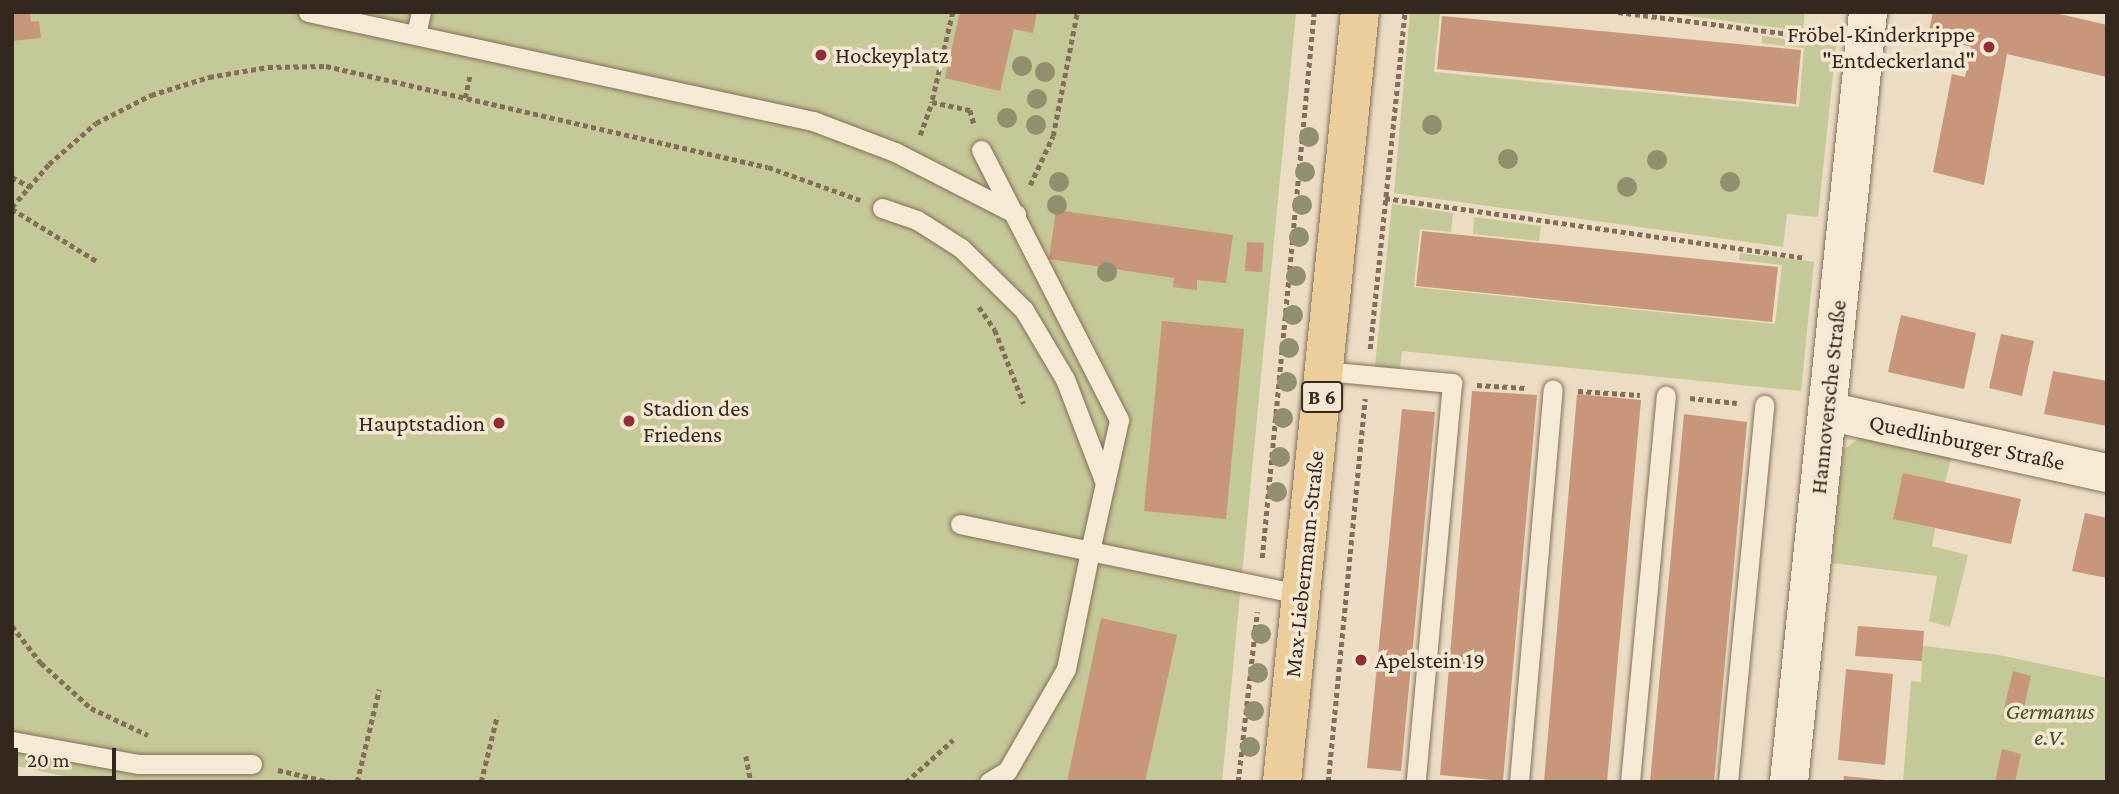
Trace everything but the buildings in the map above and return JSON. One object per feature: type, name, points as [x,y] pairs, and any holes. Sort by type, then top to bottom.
[{"type":"main road","name":"Max-Liebermann-Straße","points":[[1282,782],[1360,12]]},
{"type":"street","name":"Hannoversche Straße","points":[[1789,782],[1866,28]]},
{"type":"street","name":"Quedlinburger Straße","points":[[1827,411],[2107,473]]},
{"type":"lane","points":[[308,12],[813,121],[895,152],[1016,214]]},
{"type":"lane","points":[[416,35],[421,12]]},
{"type":"lane","points":[[981,150],[1119,420],[1066,669],[1007,771],[989,782]]},
{"type":"lane","points":[[882,208],[917,220],[961,248],[1024,310],[1065,379],[1105,483]]},
{"type":"lane","points":[[1325,371],[1452,383],[1416,782]]},
{"type":"lane","points":[[1519,782],[1553,389]]},
{"type":"lane","points":[[1630,782],[1666,396]]},
{"type":"lane","points":[[1728,782],[1763,405]]},
{"type":"lane","points":[[960,524],[1300,594]]},
{"type":"lane","points":[[12,741],[139,764],[252,764]]},
{"type":"path","points":[[918,146],[932,102],[953,12]]},
{"type":"path","points":[[1016,214],[1054,136],[1077,12]]},
{"type":"path","points":[[1238,782],[1314,12]]},
{"type":"path","points":[[1618,12],[1866,28]]},
{"type":"path","points":[[98,262],[12,208],[30,187],[96,124],[151,95],[209,77],[268,67],[326,66],[768,167],[882,208]]},
{"type":"path","points":[[932,102],[970,110],[981,150]]},
{"type":"path","points":[[12,177],[30,187]]},
{"type":"path","points":[[1385,198],[1842,263]]},
{"type":"path","points":[[971,296],[995,330],[1024,404]]},
{"type":"path","points":[[12,626],[41,663],[91,708],[153,737]]},
{"type":"path","points":[[357,782],[379,690]]},
{"type":"path","points":[[481,782],[497,716]]},
{"type":"path","points":[[906,782],[953,740]]},
{"type":"path","points":[[746,756],[751,782]]},
{"type":"path","points":[[252,764],[330,782]]},
{"type":"green space","name":"Stadion des Friedens","points":[[12,12],[1296,12],[1222,782],[91,782],[12,765]]},
{"type":"green space","points":[[1410,12],[1440,12],[1434,72],[1799,107],[1804,48],[1762,43],[1762,36],[1836,46],[1818,217],[1787,214],[1783,247],[1394,193]]},
{"type":"green space","points":[[1659,12],[1805,12],[1803,31]]},
{"type":"green space","points":[[1392,204],[1453,213],[1451,232],[1420,229],[1414,287],[1775,324],[1782,265],[1739,260],[1740,253],[1814,262],[1801,391],[1402,351],[1399,378],[1374,375]]},
{"type":"green space","points":[[1474,217],[1541,226],[1539,241],[1473,234]]},
{"type":"green space","points":[[1864,435],[1952,455],[1945,483],[1894,519],[1935,528],[1932,546],[1968,555],[1950,627],[1929,621],[1937,576],[1832,563],[1843,450]]},
{"type":"green space","name":"Germanus e.V.","points":[[1923,646],[1999,655],[2107,678],[2107,782],[1903,782],[1911,681],[1921,682]]},
{"type":"place","name":"Fröbel-Kinderkrippe \"Entdeckerland\"","points":[[1989,47]]},
{"type":"place","name":"Hockeyplatz","points":[[821,55]]},
{"type":"place","name":"Stadion des Friedens","points":[[629,421]]},
{"type":"place","name":"Hauptstadion","points":[[499,423]]},
{"type":"place","name":"Apelstein 19","points":[[1361,660]]}]
